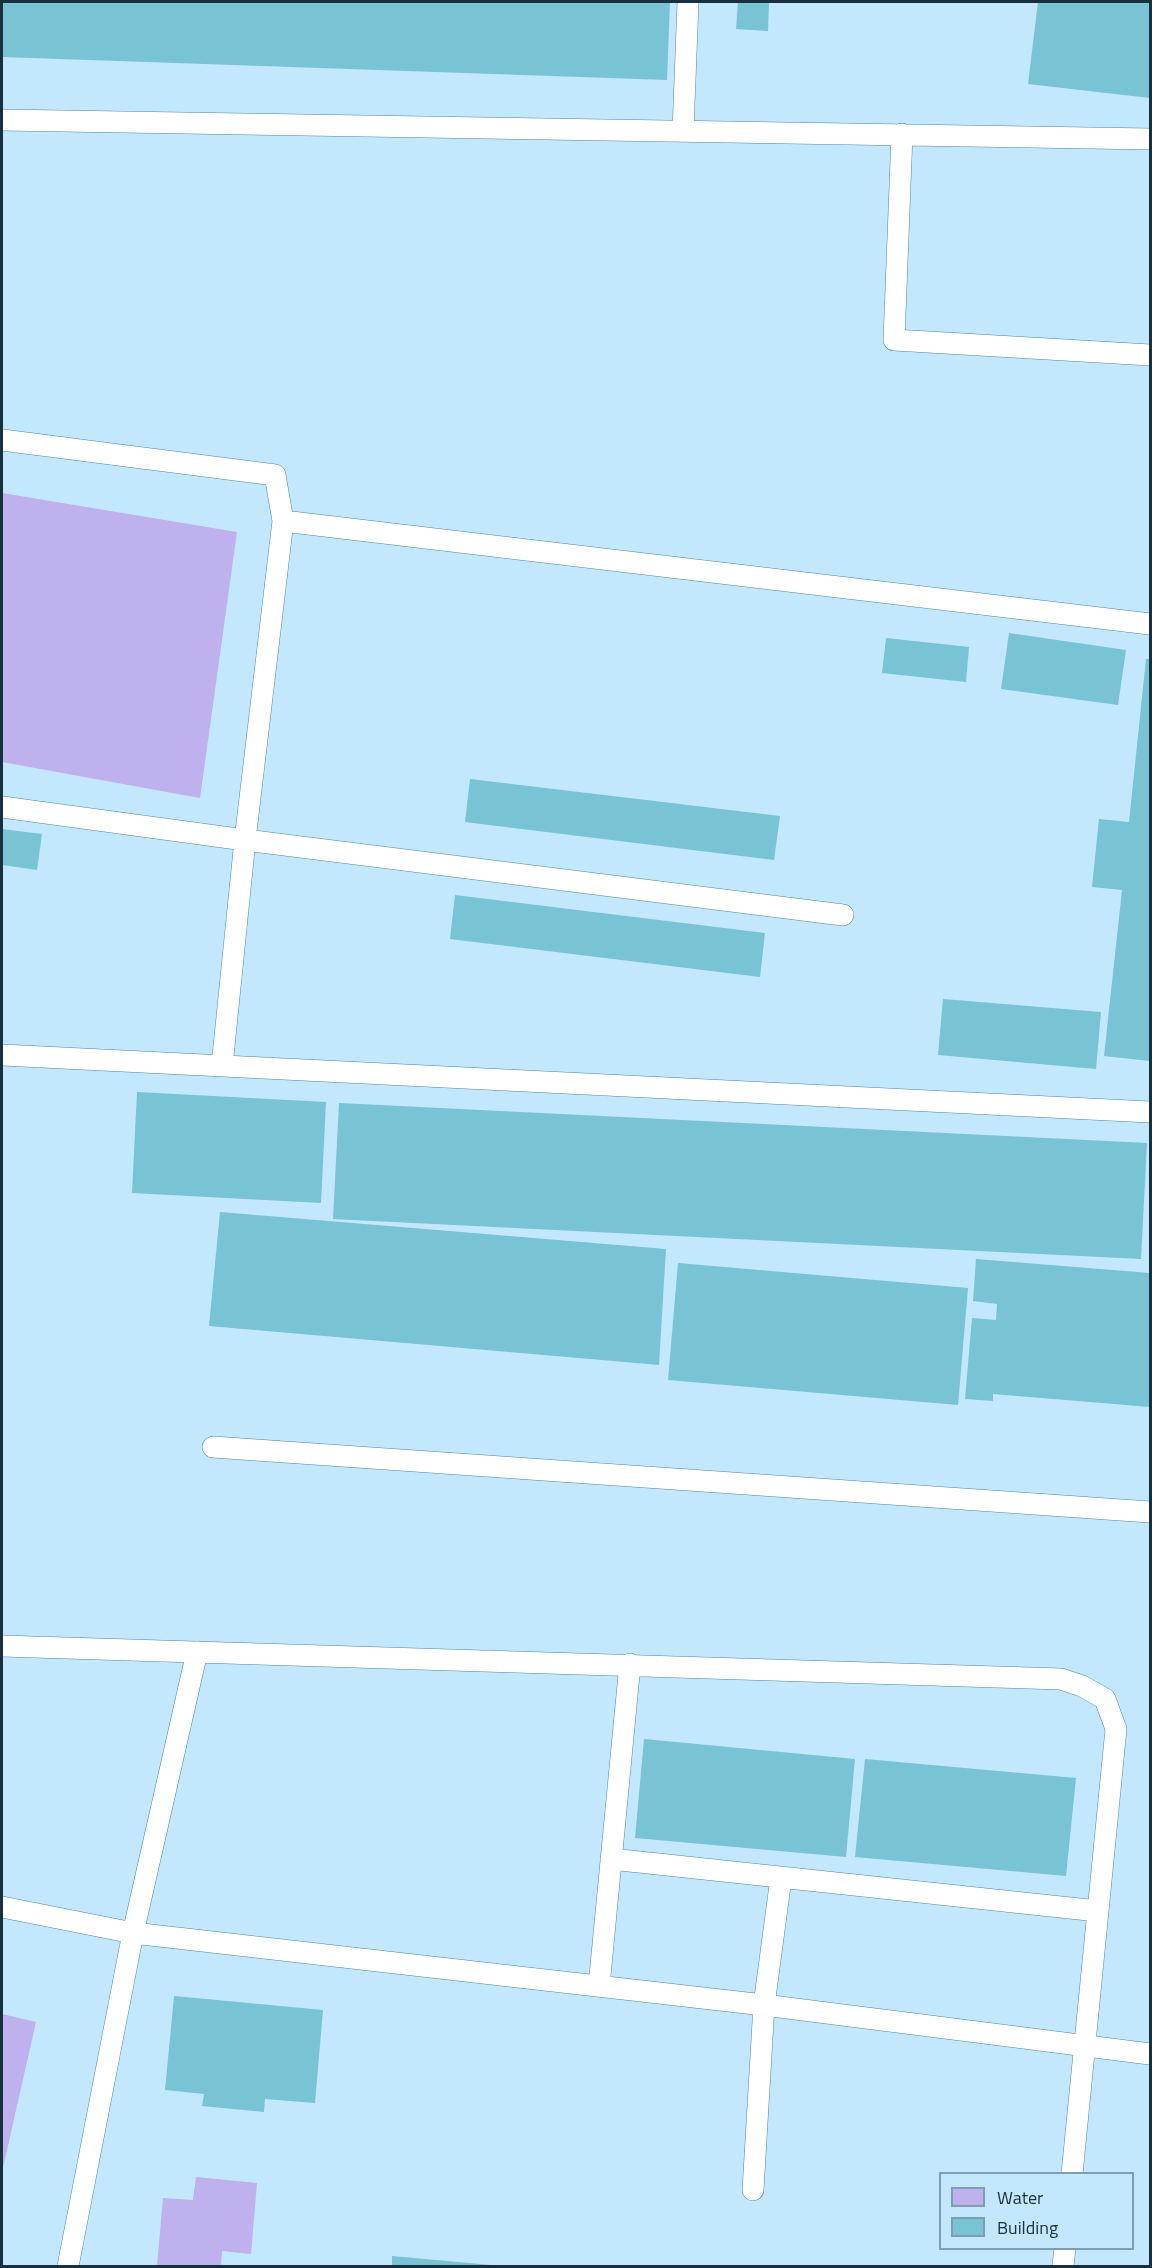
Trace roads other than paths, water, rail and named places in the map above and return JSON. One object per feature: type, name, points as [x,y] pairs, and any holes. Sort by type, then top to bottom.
[{"type":"lane","points":[[683,131],[688,2]]},
{"type":"lane","points":[[2,120],[1150,139]]},
{"type":"lane","points":[[902,134],[894,340],[1150,355]]},
{"type":"lane","points":[[2,440],[275,476],[283,521],[245,840],[222,1066]]},
{"type":"lane","points":[[283,521],[1150,624]]},
{"type":"lane","points":[[2,807],[843,915]]},
{"type":"lane","points":[[2,1055],[1150,1112]]},
{"type":"lane","points":[[213,1447],[1150,1512]]},
{"type":"lane","points":[[2,1646],[1061,1678],[1083,1686],[1105,1699],[1116,1730],[1072,2172]]},
{"type":"lane","points":[[69,2266],[134,1933],[197,1652]]},
{"type":"lane","points":[[599,1986],[630,1664]]},
{"type":"lane","points":[[611,1859],[1098,1911]]},
{"type":"lane","points":[[753,2190],[764,2005],[782,1878]]},
{"type":"lane","points":[[2,1907],[134,1933],[764,2005],[1150,2054]]},
{"type":"lane","points":[[1063,2266],[1065,2250]]},
{"type":"water","points":[[2,493],[237,532],[200,798],[2,762]]},
{"type":"water","points":[[2,2014],[36,2022],[2,2172]]},
{"type":"water","points":[[196,2177],[257,2183],[251,2254],[222,2251],[221,2266],[157,2266],[163,2198],[193,2200]]}]
